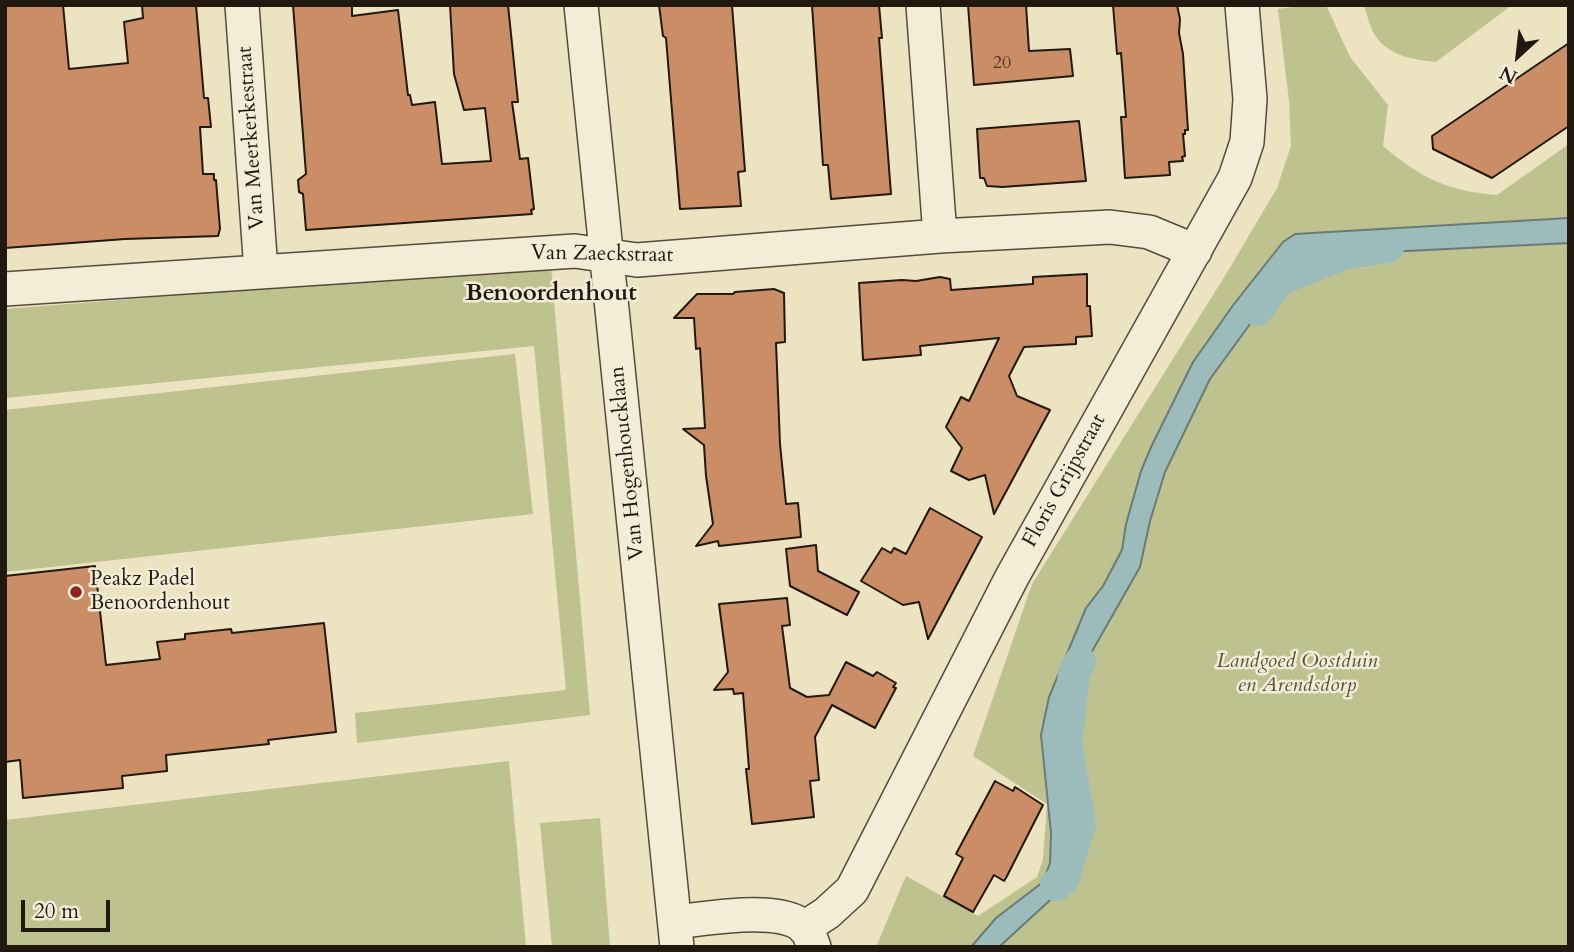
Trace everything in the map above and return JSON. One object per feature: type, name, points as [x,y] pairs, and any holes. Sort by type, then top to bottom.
[{"type":"street","name":"Van Meerkerkestraat","points":[[242,5],[261,271]]},
{"type":"street","name":"Van Hogenhoucklaan","points":[[581,5],[676,934],[764,914],[786,919],[809,937]]},
{"type":"street","points":[[923,5],[940,236]]},
{"type":"street","name":"Floris Grijpstraat","points":[[809,937],[827,913],[852,890],[1012,577],[1235,178],[1247,142],[1250,99],[1242,5]]},
{"type":"street","name":"Van Zaeckstraat","points":[[5,289],[575,251],[637,260],[940,236],[1111,227],[1149,232],[1195,251]]},
{"type":"green space","name":"Landgoed Oostduin en Arendsdorp","points":[[1326,5],[1350,57],[1388,105],[1383,146],[1423,175],[1463,190],[1497,195],[1569,144],[1569,947],[876,947],[906,876],[978,916],[1037,877],[1043,859],[1047,804],[973,756],[1032,584],[1277,188],[1291,146],[1289,101],[1278,9]]},
{"type":"green space","points":[[1364,5],[1512,5],[1436,62],[1409,58],[1385,46],[1373,32]]},
{"type":"green space","points":[[551,266],[590,715],[357,743],[355,713],[566,690],[534,346],[5,398],[5,309]]},
{"type":"green space","points":[[515,354],[533,514],[5,572],[5,410]]},
{"type":"green space","points":[[509,761],[526,947],[5,947],[5,820]]},
{"type":"green space","points":[[600,818],[610,947],[552,947],[540,823]]},
{"type":"water","points":[[1569,218],[1569,243],[1325,255],[1298,263],[1285,276],[1210,379],[1165,472],[1140,567],[1086,662],[1068,709],[1065,730],[1074,839],[1071,865],[1060,891],[999,947],[971,947],[996,918],[1043,882],[1050,863],[1051,833],[1041,735],[1049,697],[1086,608],[1103,586],[1122,550],[1126,524],[1141,471],[1193,362],[1283,242],[1295,234]]},
{"type":"building","points":[[5,5],[63,5],[69,69],[128,63],[124,22],[143,18],[142,5],[196,5],[204,98],[208,98],[211,127],[200,127],[203,174],[214,174],[216,180],[220,229],[218,236],[125,239],[5,248]]},
{"type":"building","points":[[293,5],[352,5],[352,16],[398,10],[408,95],[412,105],[435,102],[442,164],[491,161],[485,108],[464,110],[454,74],[450,5],[508,5],[518,102],[512,102],[520,159],[528,158],[534,209],[531,210],[532,214],[306,230],[303,194],[299,192],[298,180],[306,174]]},
{"type":"building","points":[[659,5],[732,5],[745,171],[738,172],[741,206],[680,209],[666,38],[663,36]]},
{"type":"building","points":[[812,5],[879,5],[891,194],[831,199],[828,165],[823,165]]},
{"type":"building","points":[[968,5],[1026,5],[1029,51],[1070,49],[1073,76],[974,85]]},
{"type":"building","points":[[1113,5],[1177,5],[1188,130],[1183,134],[1183,161],[1169,162],[1170,175],[1125,178],[1121,117],[1126,117],[1121,53],[1117,54]]},
{"type":"building","points":[[1569,43],[1569,126],[1492,178],[1433,149],[1432,136]]},
{"type":"building","points":[[1079,121],[1086,181],[1002,187],[987,186],[984,178],[980,178],[977,129]]},
{"type":"building","points":[[1087,274],[1087,306],[1090,306],[1092,336],[1076,337],[1076,344],[1024,347],[1009,376],[1017,396],[1050,410],[994,514],[985,475],[969,480],[951,471],[962,448],[946,427],[961,397],[969,401],[999,338],[920,346],[921,355],[863,360],[859,283],[916,281],[940,277],[950,279],[951,290],[1033,284],[1033,277]]},
{"type":"building","points":[[774,289],[784,293],[785,342],[776,343],[780,444],[786,504],[798,503],[801,537],[719,546],[718,541],[696,546],[713,524],[704,445],[683,429],[705,428],[700,348],[696,349],[694,318],[674,318],[697,294],[733,294]]},
{"type":"building","points":[[930,508],[982,537],[928,639],[919,602],[903,605],[861,581],[882,548],[891,553],[894,548],[906,554]]},
{"type":"building","points":[[816,545],[818,571],[859,592],[847,615],[790,586],[786,549]]},
{"type":"building","points":[[95,566],[106,665],[160,659],[157,642],[185,639],[185,634],[231,629],[232,633],[324,623],[336,732],[268,740],[269,744],[166,755],[167,771],[122,776],[123,788],[23,798],[20,760],[5,762],[5,576]]},
{"type":"building","points":[[787,598],[790,625],[782,626],[790,688],[807,697],[829,695],[846,662],[873,676],[877,672],[896,683],[893,687],[896,688],[875,728],[832,705],[815,737],[819,780],[810,781],[814,817],[752,824],[746,769],[749,769],[743,693],[734,694],[733,689],[714,690],[728,672],[719,604]]},
{"type":"building","points":[[995,781],[1013,791],[1015,787],[1043,805],[1006,878],[1004,881],[994,875],[973,912],[944,896],[963,858],[956,854]]},
{"type":"waterway","points":[[1257,310],[1279,280],[1346,253],[1388,247]]},
{"type":"waterway","points":[[1056,885],[1063,879],[1080,825],[1066,743],[1074,674],[1080,662]]},
{"type":"place","name":"Peakz Padel Benoordenhout","points":[[76,592]]},
{"type":"district","name":"Benoordenhout","points":[[551,294]]}]
